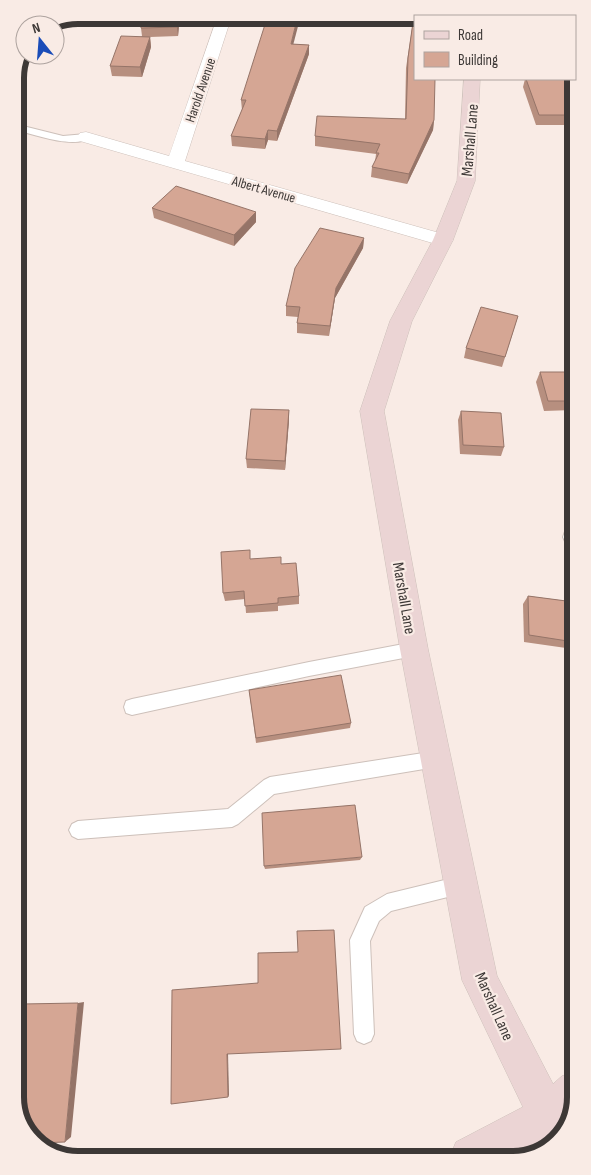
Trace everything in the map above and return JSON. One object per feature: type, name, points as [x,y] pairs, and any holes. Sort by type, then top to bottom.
[{"type":"street","name":"Harold Avenue","points":[[175,164],[222,24]]},
{"type":"street","name":"Marshall Lane","points":[[472,80],[466,181],[443,240],[401,321],[372,411],[414,649],[480,980],[562,1102]]},
{"type":"street","name":"Albert Avenue","points":[[86,137],[443,240]]},
{"type":"street","points":[[479,1151],[562,1102]]},
{"type":"lane","points":[[24,129],[63,139],[86,137]]},
{"type":"lane","points":[[132,707],[309,668],[414,649]]},
{"type":"lane","points":[[78,830],[232,818],[270,786],[436,759]]},
{"type":"lane","points":[[364,1034],[360,940],[372,914],[387,903],[461,885]]},
{"type":"building","points":[[141,24],[177,24],[177,27],[141,28]]},
{"type":"building","points":[[265,24],[296,24],[291,44],[309,45],[277,131],[268,130],[265,139],[231,136],[246,100],[241,100]]},
{"type":"building","points":[[414,24],[414,80],[435,80],[434,120],[409,174],[372,167],[379,153],[376,153],[380,144],[315,136],[317,116],[406,119],[408,58]]},
{"type":"building","points":[[121,36],[150,37],[140,67],[110,66]]},
{"type":"building","points":[[526,80],[567,80],[567,115],[539,115]]},
{"type":"building","points":[[176,186],[256,212],[234,235],[152,208]]},
{"type":"building","points":[[320,228],[364,238],[336,288],[330,326],[297,323],[300,307],[286,306],[295,268]]},
{"type":"building","points":[[481,307],[518,316],[505,357],[466,348]]},
{"type":"building","points":[[540,372],[567,372],[567,401],[548,401]]},
{"type":"building","points":[[251,409],[289,410],[285,461],[246,459]]},
{"type":"building","points":[[461,411],[501,413],[504,447],[463,445]]},
{"type":"building","points":[[250,550],[250,559],[281,557],[281,564],[296,563],[299,596],[278,598],[278,603],[245,606],[244,591],[223,593],[221,552]]},
{"type":"building","points":[[528,596],[567,601],[567,641],[529,635]]},
{"type":"building","points":[[341,675],[351,723],[256,738],[249,690]]},
{"type":"building","points":[[355,805],[362,857],[264,866],[262,813]]},
{"type":"building","points":[[334,930],[341,1049],[227,1054],[228,1097],[171,1104],[172,990],[258,983],[258,953],[298,952],[297,931]]},
{"type":"building","points":[[78,1003],[65,1142],[49,1143],[42,1138],[31,1124],[25,1108],[24,1004]]}]
